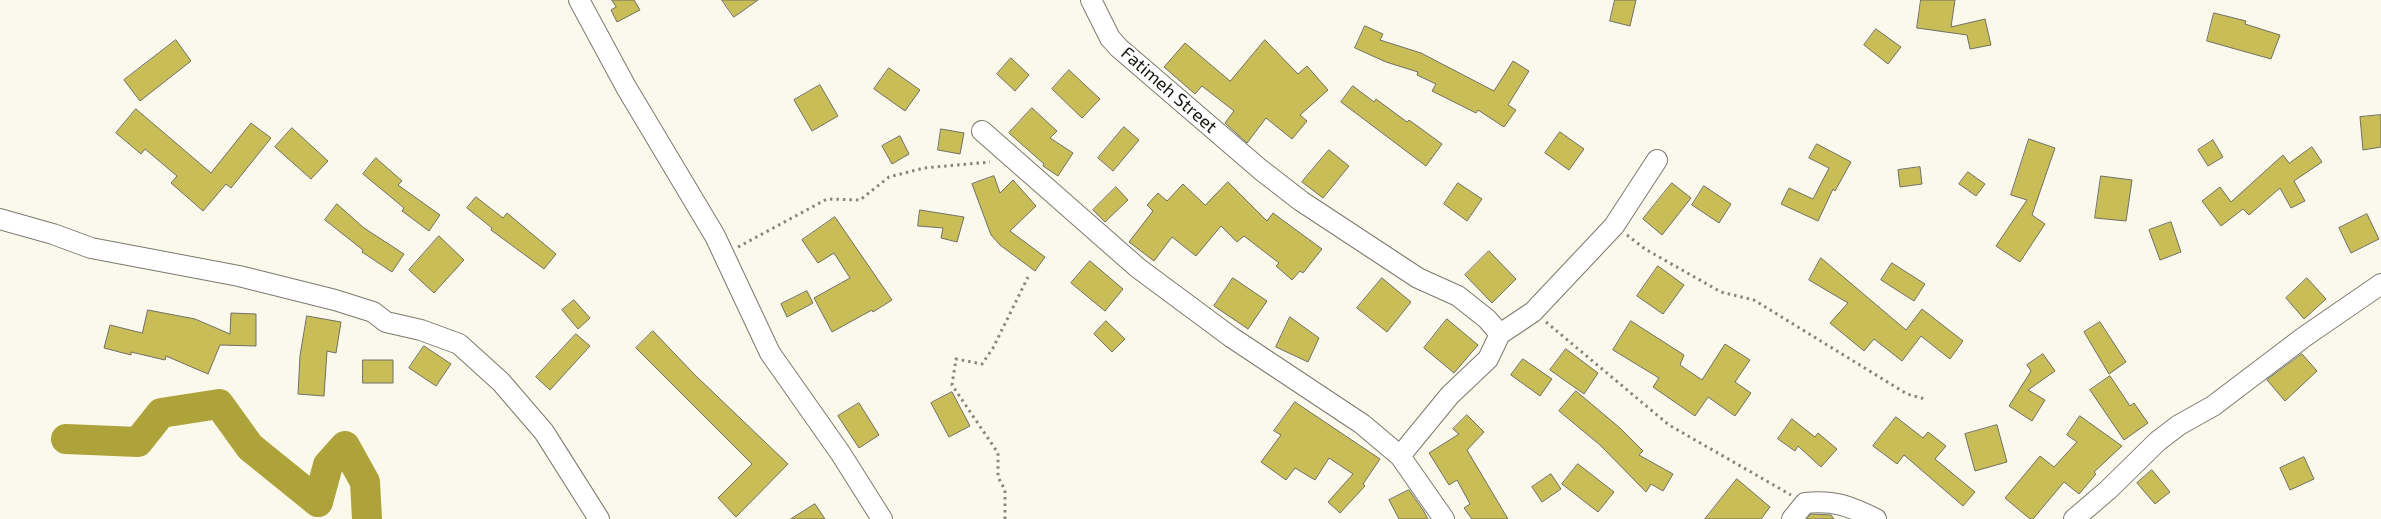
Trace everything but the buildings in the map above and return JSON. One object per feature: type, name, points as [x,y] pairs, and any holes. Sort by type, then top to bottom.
[{"type":"street","points":[[579,0],[724,254],[770,353],[841,454],[882,519]]},
{"type":"street","name":"Fatimeh Street","points":[[1091,0],[1110,38],[1119,48],[1261,170],[1376,252],[1418,278],[1458,296],[1487,319],[1500,334]]},
{"type":"street","points":[[982,131],[1138,268],[1231,337],[1326,402],[1362,424],[1400,456],[1444,519]]},
{"type":"street","points":[[1400,456],[1450,395],[1488,359],[1500,334],[1533,312],[1614,226],[1657,160]]},
{"type":"street","points":[[0,219],[91,248],[239,276],[335,300],[373,312],[386,322],[420,330],[459,344],[501,382],[544,432],[599,519]]},
{"type":"street","points":[[2074,519],[2108,490],[2158,441],[2213,406],[2304,337],[2381,284]]},
{"type":"street","points":[[1792,519],[1804,503],[1834,502],[1848,505],[1876,519]]},
{"type":"path","points":[[724,254],[827,199],[860,200],[889,177],[924,168],[1014,159]]},
{"type":"path","points":[[1614,226],[1645,249],[1721,292],[1754,300],[1908,394],[1925,399]]},
{"type":"path","points":[[1005,519],[1005,490],[998,477],[998,453],[952,385],[956,359],[982,364],[993,348],[1028,277]]},
{"type":"path","points":[[1533,312],[1669,425],[1804,503]]},
{"type":"waterway","points":[[66,439],[138,442],[161,413],[219,404],[250,447],[318,502],[328,465],[345,446],[365,482],[367,519]]}]
